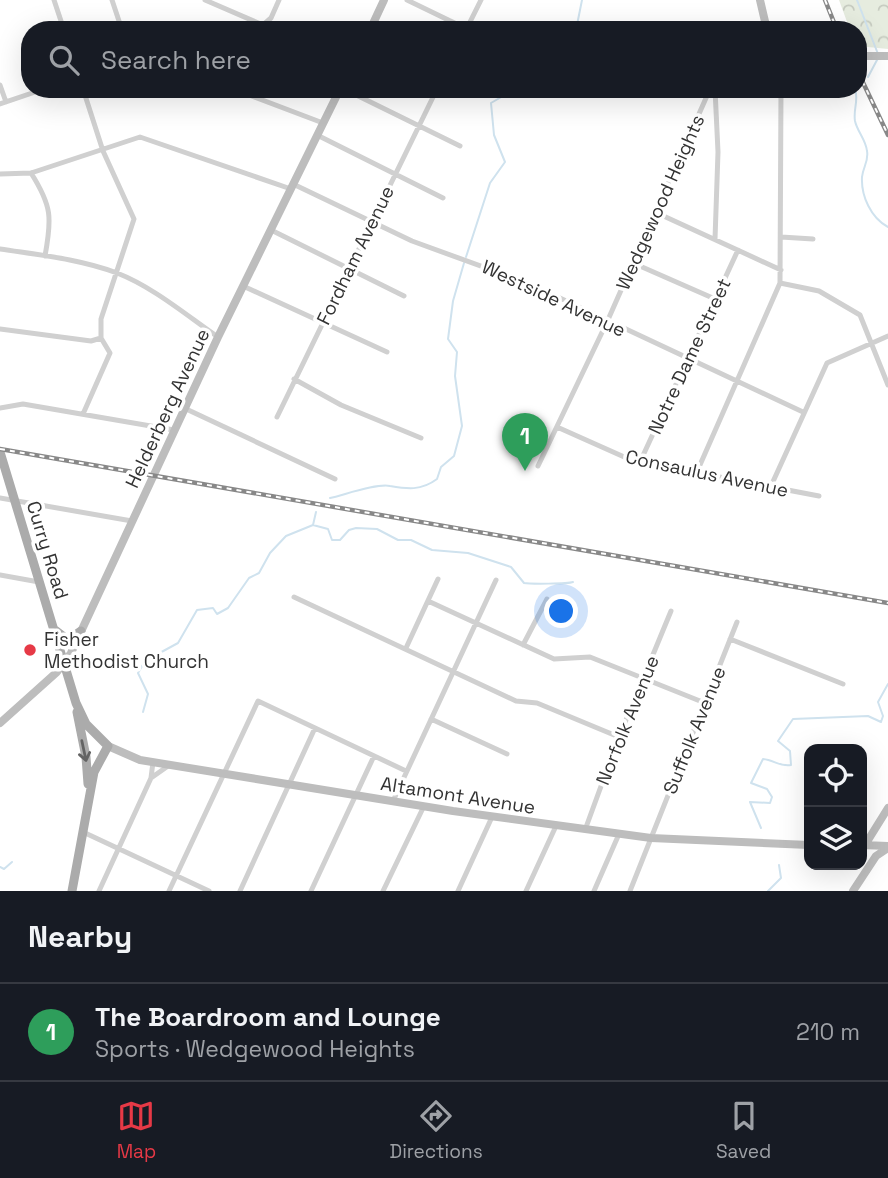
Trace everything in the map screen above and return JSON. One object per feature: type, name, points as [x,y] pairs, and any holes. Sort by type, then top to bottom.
[{"type":"main road","name":"Curry Road","points":[[0,452],[76,703],[86,724],[108,746]]},
{"type":"main road","points":[[54,629],[68,640],[81,631]]},
{"type":"main road","points":[[76,703],[86,757],[89,798]]},
{"type":"main road","points":[[72,891],[94,772],[108,746]]},
{"type":"street","points":[[54,0],[61,21]]},
{"type":"street","points":[[112,0],[119,21]]},
{"type":"street","points":[[205,0],[254,21]]},
{"type":"street","points":[[268,21],[279,0]]},
{"type":"street","points":[[374,21],[384,0]]},
{"type":"street","points":[[407,0],[451,21]]},
{"type":"street","points":[[472,21],[481,0]]},
{"type":"street","points":[[760,0],[766,21]]},
{"type":"street","points":[[867,55],[888,56]]},
{"type":"street","points":[[0,85],[3,103],[21,97]]},
{"type":"street","points":[[83,414],[110,354],[101,338],[101,320],[134,219],[103,151],[86,98]]},
{"type":"street","points":[[257,98],[323,123]]},
{"type":"street","name":"Helderberg Avenue","points":[[0,723],[65,664],[218,337],[337,98]]},
{"type":"street","points":[[360,98],[460,146]]},
{"type":"street","name":"Fordham Avenue","points":[[277,417],[433,98]]},
{"type":"street","name":"Wedgewood Heights","points":[[538,466],[607,322],[708,98]]},
{"type":"street","points":[[713,98],[718,152],[715,239]]},
{"type":"street","points":[[696,474],[780,283],[781,98]]},
{"type":"street","points":[[317,135],[443,198]]},
{"type":"street","name":"Westside Avenue","points":[[0,174],[31,173],[140,137],[292,187],[412,241],[530,284],[803,412]]},
{"type":"street","points":[[31,173],[50,208],[51,226],[45,256]]},
{"type":"street","points":[[657,213],[781,270]]},
{"type":"street","points":[[271,230],[404,296]]},
{"type":"street","points":[[781,237],[813,239]]},
{"type":"street","points":[[0,250],[45,256],[117,273],[139,284],[218,337]]},
{"type":"street","name":"Notre Dame Street","points":[[640,462],[738,250]]},
{"type":"street","points":[[633,263],[715,299]]},
{"type":"street","points":[[780,283],[812,289],[839,300],[860,316],[888,385]]},
{"type":"street","points":[[243,286],[387,352]]},
{"type":"street","points":[[0,328],[91,341],[101,338]]},
{"type":"street","points":[[771,486],[827,363],[888,336]]},
{"type":"street","points":[[294,379],[341,405],[421,438]]},
{"type":"street","points":[[0,408],[23,404],[174,430]]},
{"type":"street","points":[[184,408],[335,478]]},
{"type":"street","name":"Consaulus Avenue","points":[[557,427],[640,462],[820,496]]},
{"type":"street","points":[[0,498],[132,521]]},
{"type":"street","points":[[0,575],[39,582]]},
{"type":"street","points":[[406,648],[438,579]]},
{"type":"street","points":[[393,802],[496,580]]},
{"type":"street","points":[[294,597],[516,701],[537,703],[619,737]]},
{"type":"street","points":[[523,645],[547,599]]},
{"type":"street","points":[[428,601],[554,659],[590,657],[705,703]]},
{"type":"street","name":"Norfolk Avenue","points":[[585,830],[619,737],[671,611]]},
{"type":"street","name":"Suffolk Avenue","points":[[630,891],[737,622]]},
{"type":"street","points":[[730,639],[842,684]]},
{"type":"street","points":[[169,891],[258,701],[406,771]]},
{"type":"street","points":[[431,719],[507,754]]},
{"type":"street","points":[[240,891],[315,728]]},
{"type":"street","name":"Altamont Avenue","points":[[108,746],[133,758],[169,765],[492,817],[651,838],[804,845]]},
{"type":"street","points":[[311,891],[374,756]]},
{"type":"street","points":[[99,891],[151,778],[153,762]]},
{"type":"street","points":[[151,778],[169,765]]},
{"type":"street","points":[[383,891],[424,806]]},
{"type":"street","points":[[867,840],[888,808]]},
{"type":"street","points":[[458,891],[492,817]]},
{"type":"street","points":[[526,891],[556,826]]},
{"type":"street","points":[[83,832],[209,891]]},
{"type":"street","points":[[594,891],[619,834]]},
{"type":"street","points":[[867,845],[888,847]]},
{"type":"street","points":[[853,891],[876,856],[888,847]]},
{"type":"green space","points":[[839,0],[888,0],[888,49],[867,47],[867,21],[847,21]]},
{"type":"waterway","points":[[578,21],[582,0]]},
{"type":"waterway","points":[[857,0],[865,21]]},
{"type":"waterway","points":[[867,26],[878,54]]},
{"type":"waterway","points":[[868,77],[877,60]]},
{"type":"waterway","points":[[466,257],[490,183],[505,162],[494,135],[491,103],[500,98]]},
{"type":"waterway","points":[[856,98],[855,121],[865,143],[867,155],[862,177],[863,192],[872,212],[888,227]]},
{"type":"waterway","points":[[330,498],[377,486],[425,486],[437,479],[441,467],[454,456],[462,426],[455,376],[457,352],[448,339],[453,301],[464,263]]},
{"type":"waterway","points":[[143,712],[148,694],[138,673],[145,661],[178,643],[197,610],[213,608],[217,614],[228,608],[249,578],[259,573],[270,553],[286,536],[313,525],[316,512]]},
{"type":"waterway","points":[[313,525],[328,529],[332,540],[340,540],[349,530],[356,528],[377,529],[398,540],[411,540],[432,550],[468,553],[511,567],[524,583],[573,582]]},
{"type":"waterway","points":[[761,828],[750,802],[770,803],[772,797],[767,789],[751,783],[763,759],[791,765],[790,751],[778,741],[793,719],[868,716],[881,722],[883,716],[878,702],[888,684]]},
{"type":"waterway","points":[[0,867],[4,869],[12,862]]},
{"type":"waterway","points":[[768,891],[781,878],[779,865]]},
{"type":"railway","points":[[825,0],[833,21]]},
{"type":"railway","points":[[867,91],[888,135]]},
{"type":"railway","points":[[0,449],[888,603]]},
{"type":"place","name":"The Boardroom and Lounge","points":[[525,471]]},
{"type":"place","name":"Fisher Methodist Church","points":[[30,650]]}]
